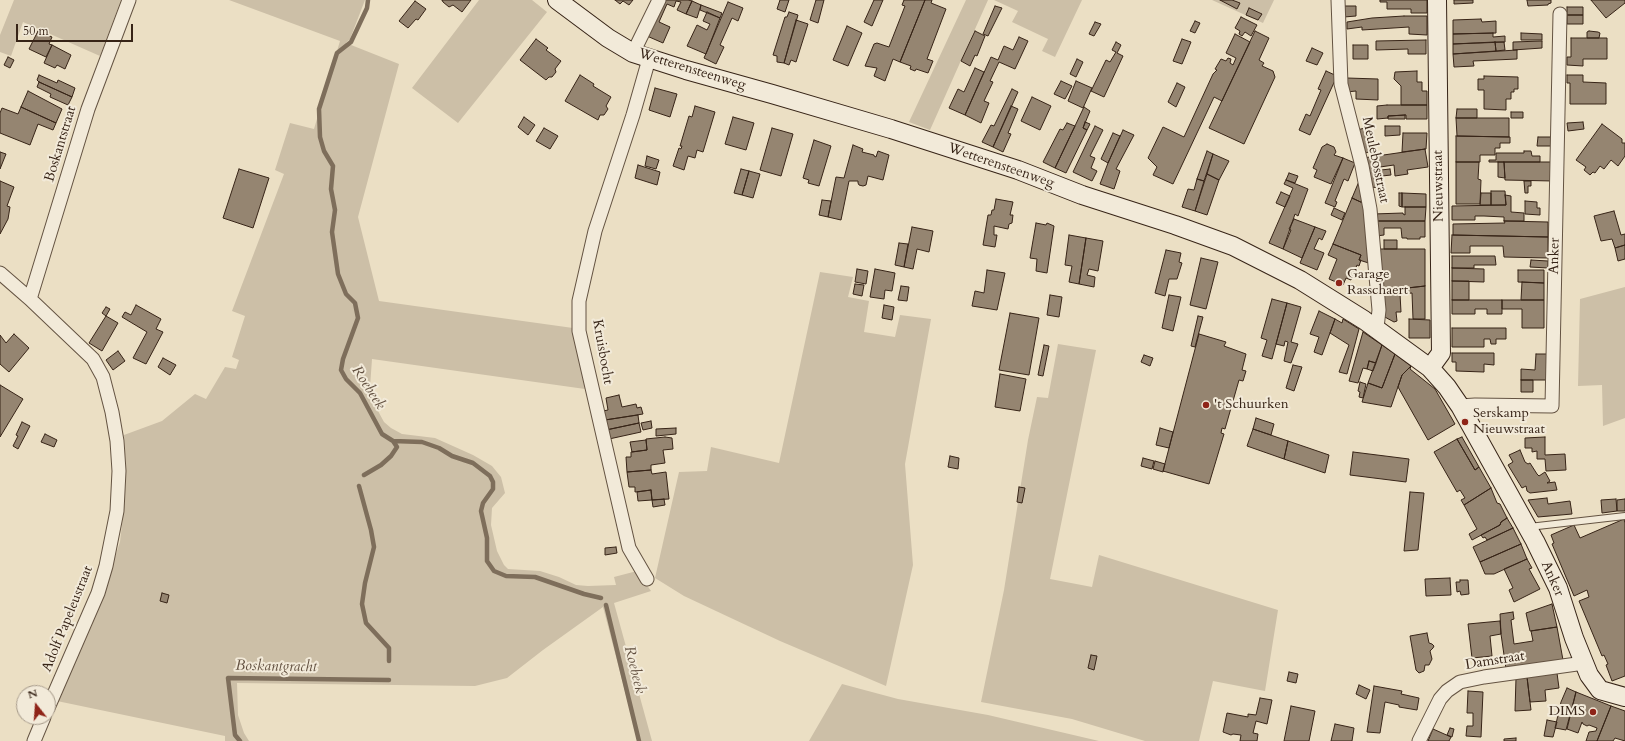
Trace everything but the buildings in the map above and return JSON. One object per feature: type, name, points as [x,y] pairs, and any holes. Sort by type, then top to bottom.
[{"type":"street","name":"Boskantstraat","points":[[30,300],[88,109],[129,0]]},
{"type":"street","name":"Wetterensteenweg","points":[[557,0],[608,38],[641,56],[891,129],[1018,170],[1082,195],[1175,225],[1232,246],[1300,280],[1377,328],[1430,368]]},
{"type":"street","name":"Kruisbocht","points":[[647,580],[629,548],[579,331],[579,301],[595,231],[633,115],[641,56],[659,0]]},
{"type":"street","name":"Meulebosstraat","points":[[1338,0],[1341,84],[1362,166],[1370,209],[1379,310],[1377,328]]},
{"type":"street","name":"Nieuwstraat","points":[[1430,368],[1441,353],[1437,0]]},
{"type":"street","name":"Anker","points":[[1460,406],[1552,406],[1560,14]]},
{"type":"street","name":"Adolf Papeleustraat","points":[[0,273],[93,359],[103,377],[112,412],[117,441],[119,471],[117,511],[106,566],[98,593],[56,690]]},
{"type":"street","name":"Anker","points":[[1430,368],[1447,387],[1460,406],[1528,527],[1558,588],[1589,675],[1600,690],[1625,697]]},
{"type":"street","name":"Damstraat","points":[[1420,741],[1440,699],[1447,691],[1460,682],[1484,677],[1584,663]]},
{"type":"street","points":[[34,741],[41,725]]},
{"type":"lane","points":[[1528,527],[1625,516]]},
{"type":"shaded area","points":[[14,0],[121,0],[100,56],[23,22],[11,56],[0,52],[0,35]]},
{"type":"shaded area","points":[[229,0],[365,0],[350,39],[346,43],[399,64],[358,217],[379,301],[573,328],[585,389],[372,359],[370,387],[372,400],[384,422],[391,428],[402,434],[435,438],[473,455],[492,466],[501,477],[505,493],[492,508],[491,525],[497,551],[504,565],[508,569],[540,571],[559,577],[576,585],[588,586],[616,585],[614,577],[637,571],[651,591],[614,603],[652,741],[638,741],[603,607],[507,678],[475,686],[237,683],[238,715],[244,733],[249,741],[225,741],[225,736],[57,701],[92,625],[120,542],[126,473],[124,435],[162,421],[195,394],[206,399],[225,367],[236,369],[239,360],[232,357],[245,316],[232,311],[284,174],[275,170],[290,123],[314,129],[340,41]]},
{"type":"shaded area","points":[[479,0],[532,0],[547,12],[458,123],[412,88]]},
{"type":"shaded area","points":[[966,0],[988,0],[930,130],[909,122]]},
{"type":"shaded area","points":[[994,0],[1082,0],[1055,57],[1042,51],[1048,39],[1012,22],[1018,11]]},
{"type":"shaded area","points":[[1212,0],[1274,0],[1263,23]]},
{"type":"shaded area","points":[[820,272],[853,277],[848,297],[869,301],[864,332],[895,337],[900,315],[931,319],[905,464],[913,565],[886,686],[780,641],[684,596],[655,578],[679,472],[707,471],[711,447],[779,463]]},
{"type":"shaded area","points":[[1625,287],[1625,418],[1603,426],[1602,385],[1578,386],[1580,299]]},
{"type":"shaded area","points":[[1058,344],[1096,350],[1050,579],[1092,587],[1099,555],[1278,610],[1265,691],[1213,681],[1199,741],[1145,741],[1072,719],[981,702],[1004,590],[1028,440],[1037,397],[1048,398]]},
{"type":"shaded area","points":[[842,684],[898,699],[988,715],[1099,741],[809,741]]},
{"type":"waterway","name":"Roebeek","points":[[368,0],[367,8],[351,42],[337,53],[319,109],[320,137],[324,151],[333,166],[331,189],[335,210],[332,232],[338,274],[346,294],[355,303],[358,318],[343,359],[341,370],[346,379],[360,393],[382,434],[393,441],[422,442],[439,448],[452,456],[473,463],[490,476],[493,482],[493,489],[483,503],[481,511],[487,538],[487,561],[494,571],[506,576],[535,577],[584,594],[601,598]]},
{"type":"waterway","name":"Boskantgracht","points":[[364,475],[381,465],[391,456],[397,447],[393,441]]},
{"type":"waterway","name":"Boskantgracht","points":[[359,486],[374,547],[365,583],[362,604],[366,623],[389,648],[389,661]]},
{"type":"waterway","name":"Roebeek","points":[[606,605],[639,741]]},
{"type":"waterway","name":"Boskantgracht","points":[[240,741],[235,735],[228,678],[389,680]]},
{"type":"place","name":"Garage Rasschaert","points":[[1339,283]]},
{"type":"place","name":"'t Schuurken","points":[[1206,405]]},
{"type":"place","name":"Serskamp Nieuwstraat","points":[[1465,422]]},
{"type":"place","name":"DIMS","points":[[1593,712]]}]
